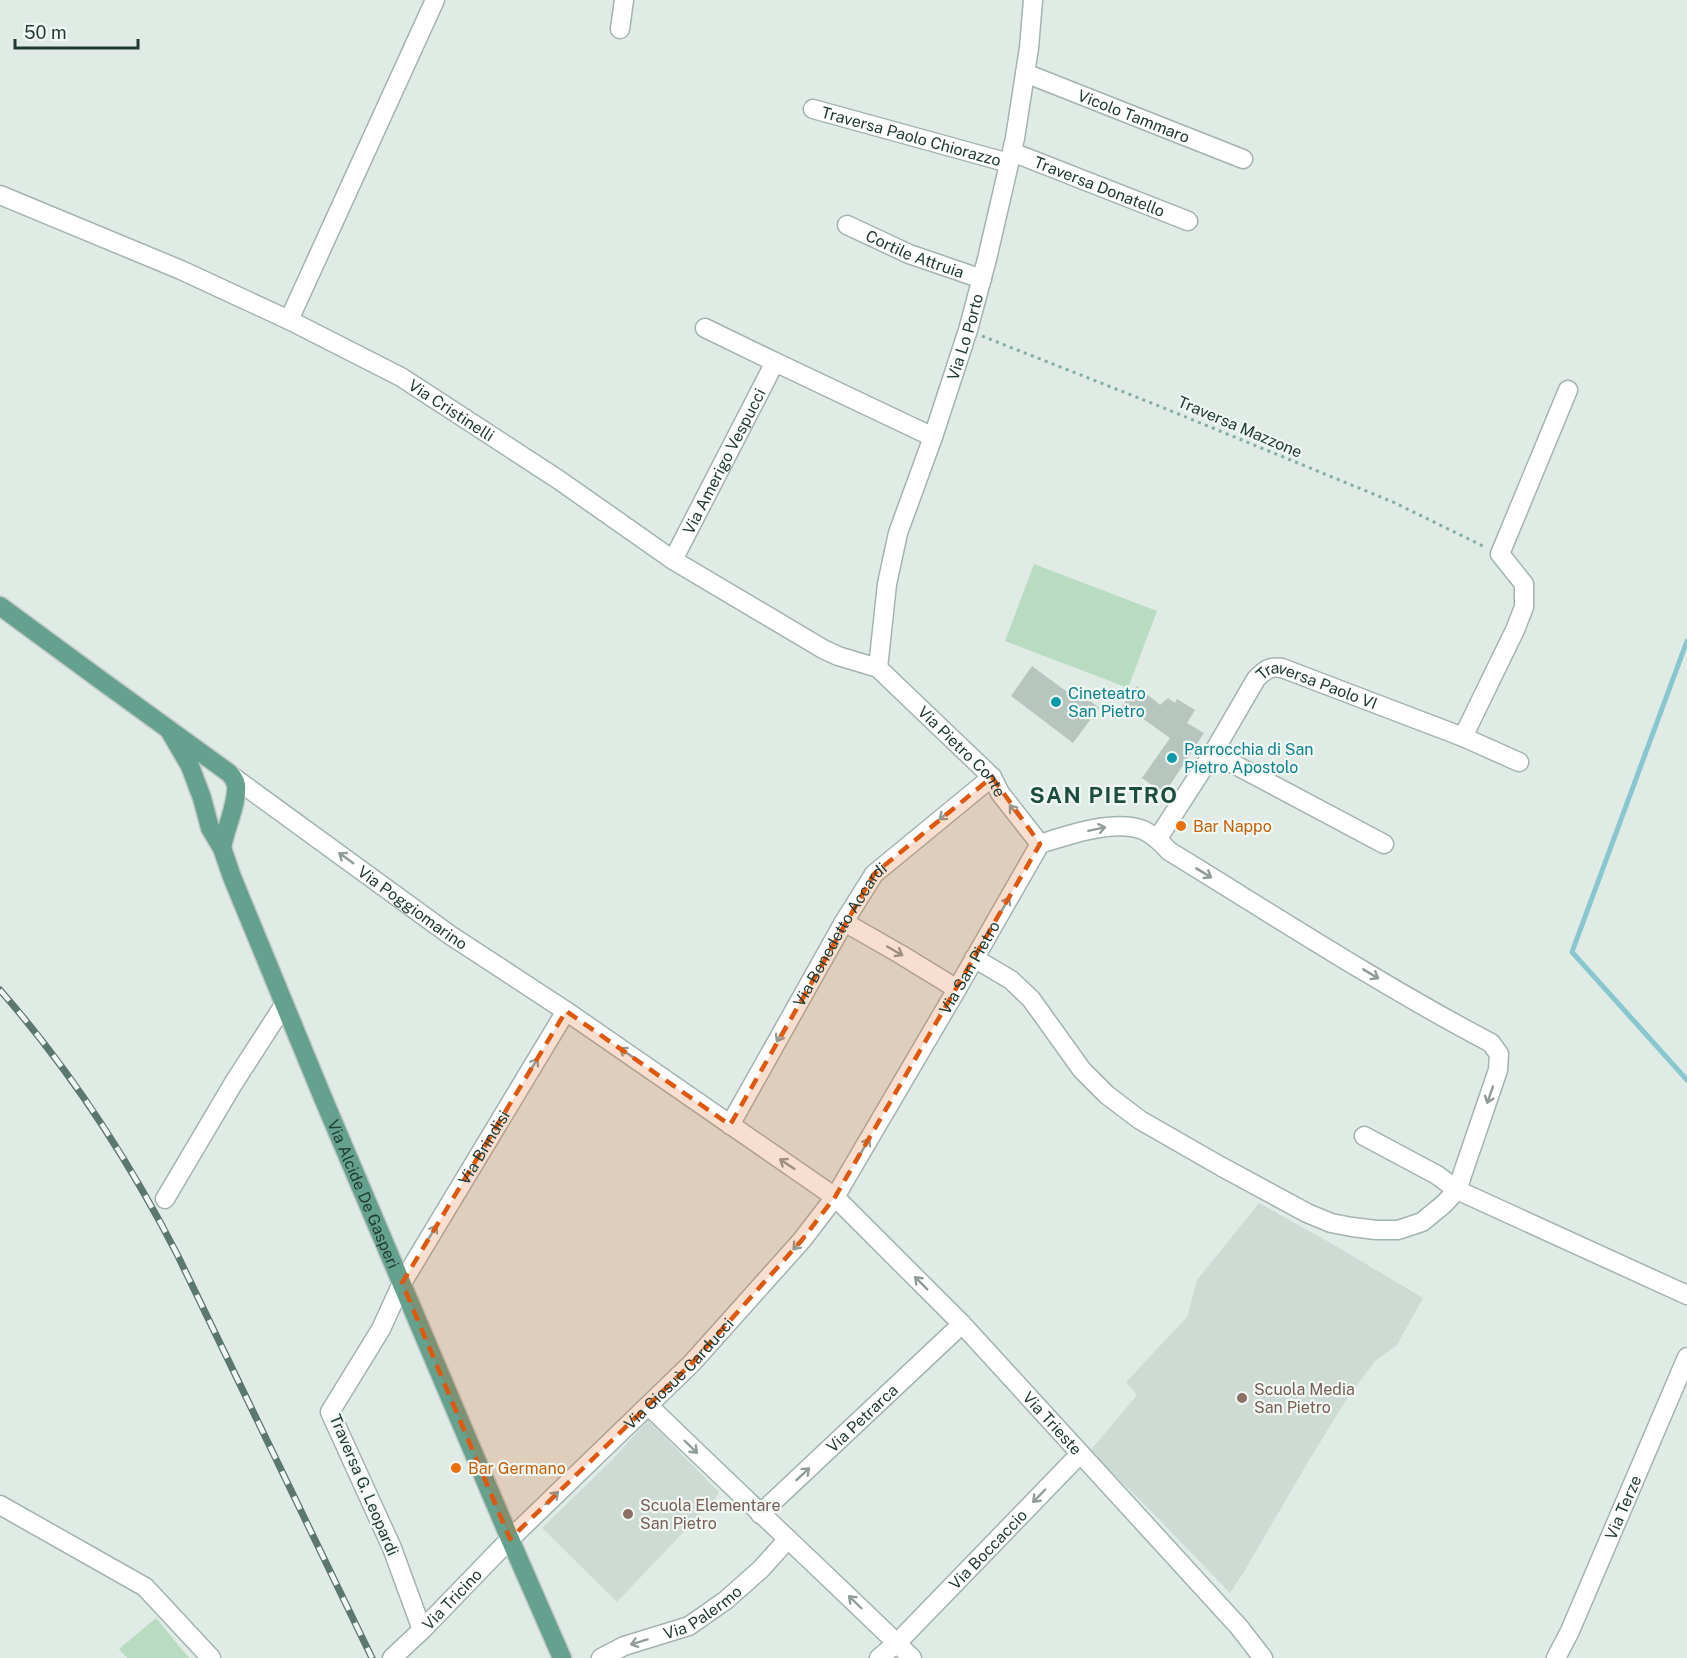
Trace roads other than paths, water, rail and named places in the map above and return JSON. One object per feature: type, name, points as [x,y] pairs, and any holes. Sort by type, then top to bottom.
[{"type":"main road","name":"Via Poggiomarino","points":[[0,606],[229,772]]},
{"type":"main road","name":"Via Alcide De Gasperi","points":[[169,730],[184,754],[199,791],[210,828],[222,848],[284,1005],[562,1658]]},
{"type":"main road","points":[[222,848],[224,833],[235,800],[236,788],[229,772],[214,765],[205,768],[198,778],[199,791],[214,809],[219,811],[235,800]]},
{"type":"street","points":[[289,320],[435,0]]},
{"type":"street","points":[[620,29],[624,0]]},
{"type":"street","name":"Via Lo Porto","points":[[878,668],[887,584],[898,533],[968,330],[1015,138],[1033,0]]},
{"type":"street","name":"Vicolo Tammaro","points":[[1025,73],[1242,159]]},
{"type":"street","name":"Traversa Paolo Chiorazzo","points":[[813,109],[1010,158]]},
{"type":"street","name":"Traversa Donatello","points":[[1010,158],[1188,222]]},
{"type":"street","name":"Via Cristinelli","points":[[0,195],[181,270],[289,320],[401,378],[559,480],[674,560],[823,649],[878,668]]},
{"type":"street","name":"Cortile Attruia","points":[[848,225],[909,254],[982,279]]},
{"type":"street","points":[[705,328],[933,437]]},
{"type":"street","name":"Via Amerigo Vespucci","points":[[674,560],[775,362]]},
{"type":"street","points":[[1462,737],[1524,607],[1524,584],[1500,554],[1568,390]]},
{"type":"street","name":"Traversa Paolo VI","points":[[1158,838],[1213,753],[1256,679],[1266,669],[1274,667],[1462,737],[1519,762]]},
{"type":"street","name":"Via Pietro Conte","points":[[878,668],[992,777],[1000,793],[1040,844]]},
{"type":"street","points":[[1213,753],[1384,844]]},
{"type":"street","name":"Via Poggiomarino","points":[[229,772],[450,934],[566,1011],[835,1197]]},
{"type":"street","name":"Via Benedetto Accardi","points":[[730,1125],[844,921],[874,874],[992,777]]},
{"type":"street","points":[[974,958],[1011,980],[1031,999],[1082,1070],[1107,1095],[1150,1126],[1307,1213],[1331,1223],[1352,1227],[1398,1230],[1422,1222],[1457,1190],[1498,1070],[1498,1054],[1491,1043],[1381,980],[1169,851],[1158,838],[1141,829],[1111,826],[1072,834],[1040,844]]},
{"type":"street","name":"Via San Pietro","points":[[835,1197],[1040,844]]},
{"type":"street","points":[[844,921],[957,989]]},
{"type":"street","points":[[165,1199],[233,1084],[284,1005]]},
{"type":"street","name":"Via Brindisi","points":[[402,1283],[566,1011]]},
{"type":"street","points":[[1364,1136],[1437,1175],[1457,1190],[1687,1295]]},
{"type":"street","name":"Via Trieste","points":[[835,1197],[962,1324],[1239,1627],[1253,1654]]},
{"type":"street","name":"Via Giosuè Carducci","points":[[510,1539],[692,1363],[802,1240],[835,1197]]},
{"type":"street","name":"Traversa G. Leopardi","points":[[402,1283],[381,1329],[330,1412],[392,1548],[422,1630]]},
{"type":"street","name":"Via Petrarca","points":[[760,1514],[962,1324]]},
{"type":"street","name":"Via Terze","points":[[1556,1658],[1575,1620],[1687,1357]]},
{"type":"street","points":[[649,1406],[912,1658]]},
{"type":"street","name":"Via Boccaccio","points":[[879,1658],[897,1643],[1080,1454]]},
{"type":"street","points":[[0,1505],[145,1587],[211,1658]]},
{"type":"street","name":"Via Tricino","points":[[392,1658],[510,1539]]},
{"type":"street","name":"Via Palermo","points":[[601,1658],[624,1646],[689,1626],[726,1600],[761,1569],[789,1539]]},
{"type":"waterway","points":[[1687,641],[1572,952],[1687,1080]]},
{"type":"railway","points":[[0,990],[74,1084],[139,1184],[177,1254],[372,1658]]},
{"type":"place","name":"Cineteatro San Pietro","points":[[1056,702]]},
{"type":"place","name":"Parrocchia di San Pietro Apostolo","points":[[1172,758]]},
{"type":"place","name":"Bar Nappo","points":[[1181,826]]},
{"type":"place","name":"Scuola Media San Pietro","points":[[1242,1398]]},
{"type":"place","name":"Bar Germano","points":[[456,1468]]},
{"type":"place","name":"Scuola Elementare San Pietro","points":[[628,1514]]},
{"type":"district","name":"SAN PIETRO","points":[[1104,795]]}]
